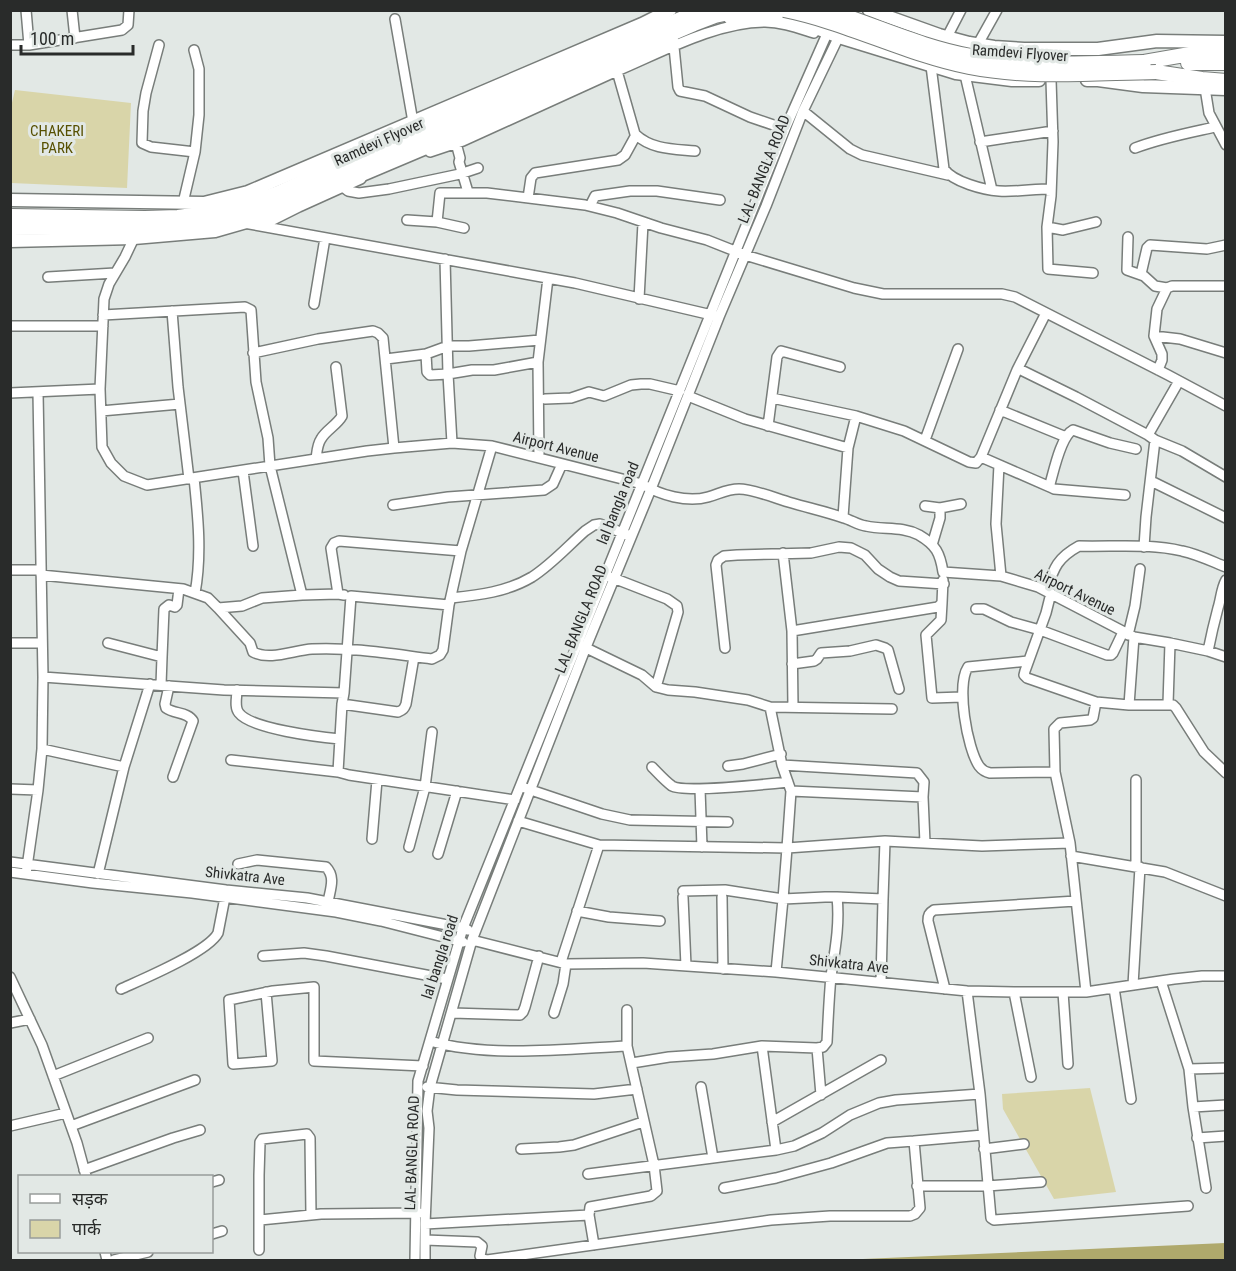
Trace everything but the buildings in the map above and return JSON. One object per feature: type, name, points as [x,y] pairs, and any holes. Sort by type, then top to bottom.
[{"type":"highway","name":"Ramdevi Flyover","points":[[10,216],[178,217],[208,213],[253,202],[702,10]]},
{"type":"highway","name":"Ramdevi Flyover","points":[[10,228],[180,227],[239,218],[293,199],[694,24],[715,16],[743,10]]},
{"type":"highway","name":"Ramdevi Flyover","points":[[784,10],[827,21],[936,59],[971,67],[1033,74],[1156,72],[1226,74]]},
{"type":"highway","name":"Ramdevi Flyover","points":[[828,10],[928,46],[1000,61],[1226,63]]},
{"type":"highway","points":[[1144,62],[1190,54],[1226,52]]},
{"type":"highway","points":[[1156,72],[1226,81]]},
{"type":"main road","points":[[10,200],[204,203],[248,192],[631,29],[670,10]]},
{"type":"main road","points":[[869,10],[947,37],[978,44],[1024,49],[1098,49],[1157,41],[1226,42]]},
{"type":"main road","points":[[10,241],[134,238],[215,231],[243,223],[275,212],[477,127],[723,19],[756,15],[778,16],[798,21],[831,36],[965,75],[1012,80],[1098,80],[1143,86],[1226,89]]},
{"type":"street","points":[[26,10],[29,45]]},
{"type":"street","points":[[72,10],[75,38]]},
{"type":"street","points":[[10,45],[29,45],[122,30],[128,25],[129,10]]},
{"type":"street","name":"lal bangla road","points":[[740,254],[785,129],[831,36],[836,10]]},
{"type":"street","name":"LAL BANGLA ROAD","points":[[684,393],[740,254],[766,206],[831,36],[849,10]]},
{"type":"street","points":[[947,37],[961,10]]},
{"type":"street","points":[[978,44],[997,10]]},
{"type":"street","points":[[395,19],[413,122]]},
{"type":"street","points":[[261,226],[342,186],[456,143],[617,71],[714,31],[734,25],[760,22],[789,25],[831,36]]},
{"type":"street","points":[[159,45],[146,93],[142,143],[151,147],[195,152]]},
{"type":"street","points":[[674,47],[680,91],[705,96],[750,117],[785,129]]},
{"type":"street","points":[[183,203],[195,152],[200,115],[199,69],[194,50]]},
{"type":"street","points":[[931,66],[944,169],[948,175]]},
{"type":"street","points":[[617,71],[636,135],[655,146],[695,150]]},
{"type":"street","points":[[965,75],[992,190]]},
{"type":"street","points":[[1051,80],[1053,131],[1047,228],[1048,269],[1093,273]]},
{"type":"street","points":[[1205,88],[1207,105],[1215,127],[1226,145]]},
{"type":"street","points":[[803,111],[850,149],[862,155],[948,175],[967,184],[992,190],[1051,189]]},
{"type":"street","points":[[1135,148],[1215,127]]},
{"type":"street","points":[[980,142],[1053,131]]},
{"type":"street","points":[[528,198],[531,178],[535,173],[618,160],[625,155],[636,135]]},
{"type":"street","points":[[456,143],[468,192]]},
{"type":"street","points":[[342,186],[348,191],[358,193],[389,189],[478,168]]},
{"type":"street","points":[[590,206],[595,196],[630,191],[657,191],[720,200]]},
{"type":"street","points":[[437,222],[440,193],[487,193],[590,206],[707,240],[740,254],[854,288],[883,294],[1002,294],[1015,297],[1226,406]]},
{"type":"street","points":[[407,220],[437,222],[464,228]]},
{"type":"street","points":[[1047,228],[1063,230],[1096,222]]},
{"type":"street","points":[[243,223],[575,283],[715,316]]},
{"type":"street","points":[[639,299],[643,223]]},
{"type":"street","points":[[1128,237],[1127,270],[1146,276],[1155,286],[1167,288],[1172,286],[1226,286]]},
{"type":"street","name":"Airport Avenue","points":[[134,238],[109,284],[104,299],[100,389],[102,447],[111,463],[124,476],[147,485],[394,448],[452,443],[492,446],[646,486],[678,497],[690,499],[707,497],[722,491],[740,489],[843,517],[865,526],[910,531],[932,545]]},
{"type":"street","points":[[315,304],[325,238]]},
{"type":"street","points":[[1141,274],[1147,248],[1150,245],[1207,249],[1226,245]]},
{"type":"street","points":[[445,260],[452,443]]},
{"type":"street","points":[[48,277],[115,273]]},
{"type":"street","points":[[539,458],[538,362],[548,278]]},
{"type":"street","points":[[1158,370],[1162,354],[1154,336],[1157,309],[1167,288]]},
{"type":"street","points":[[103,315],[248,308],[251,313],[256,382],[268,438],[270,466],[302,595]]},
{"type":"street","points":[[172,311],[180,404],[198,518],[199,555],[195,593]]},
{"type":"street","points":[[772,398],[856,416],[904,430],[976,463],[981,457],[1017,370],[1046,313]]},
{"type":"street","points":[[10,326],[103,326]]},
{"type":"street","points":[[253,353],[318,339],[378,333],[383,338],[386,359],[394,448]]},
{"type":"street","points":[[1154,336],[1180,339],[1226,353]]},
{"type":"street","points":[[386,359],[426,354],[448,346],[540,340]]},
{"type":"street","points":[[926,440],[958,349]]},
{"type":"street","points":[[768,426],[777,357],[782,351],[840,367]]},
{"type":"street","points":[[426,354],[429,374],[494,370],[538,362]]},
{"type":"street","points":[[316,459],[321,437],[342,416],[336,367]]},
{"type":"street","points":[[1017,370],[1022,370],[1182,451],[1226,477]]},
{"type":"street","points":[[1144,547],[1151,481],[1152,437],[1179,381]]},
{"type":"street","points":[[545,399],[571,398],[589,392],[604,396],[631,385],[641,384],[684,393],[745,419],[848,448]]},
{"type":"street","points":[[10,393],[100,389]]},
{"type":"street","points":[[27,869],[42,749],[43,676],[38,392]]},
{"type":"street","name":"lal bangla road","points":[[627,535],[684,393]]},
{"type":"street","points":[[101,411],[180,404]]},
{"type":"street","points":[[1000,410],[1066,437]]},
{"type":"street","points":[[843,517],[848,448],[856,416]]},
{"type":"street","points":[[1050,487],[1066,437],[1073,430],[1136,449]]},
{"type":"street","points":[[10,570],[179,589],[195,593],[208,598],[250,643],[255,654],[261,656],[310,649],[347,648],[432,659],[440,655],[443,650],[461,550],[492,446]]},
{"type":"street","points":[[981,457],[1050,487],[1125,495]]},
{"type":"street","points":[[393,505],[448,497],[544,490],[553,484],[562,464]]},
{"type":"street","points":[[999,465],[996,524],[1000,576]]},
{"type":"street","points":[[243,471],[253,546]]},
{"type":"street","points":[[1151,481],[1226,518]]},
{"type":"street","points":[[925,506],[940,508],[961,504]]},
{"type":"street","points":[[940,508],[940,518],[932,545],[940,555],[943,572],[941,620],[926,635],[932,698],[962,697]]},
{"type":"street","points":[[218,608],[242,606],[262,598],[338,594],[450,602],[509,588],[532,577],[594,525],[600,524],[627,535]]},
{"type":"street","name":"LAL BANGLA ROAD","points":[[610,577],[627,535]]},
{"type":"street","points":[[338,594],[331,548],[339,541],[461,550]]},
{"type":"street","points":[[1226,567],[1190,553],[1167,548],[1079,546],[1073,549],[1057,564],[1040,630],[1024,671],[1027,678],[1096,702],[1173,705],[1204,752],[1226,773]]},
{"type":"street","points":[[725,648],[716,565],[718,560],[724,556],[811,553],[839,547],[851,548],[865,555],[878,569],[899,581],[944,584]]},
{"type":"street","points":[[783,553],[792,631],[793,707]]},
{"type":"street","points":[[1129,705],[1128,635],[1140,569]]},
{"type":"street","name":"Airport Avenue","points":[[943,572],[1000,576],[1038,587],[1128,635],[1208,651],[1226,657]]},
{"type":"street","points":[[610,577],[667,598],[676,606],[678,612],[656,687]]},
{"type":"street","name":"lal bangla road","points":[[563,692],[610,577]]},
{"type":"street","points":[[1208,651],[1222,587],[1226,580]]},
{"type":"street","points":[[173,777],[193,721],[189,716],[170,711],[165,704],[162,657],[164,609],[169,605],[175,607],[177,605],[179,589]]},
{"type":"street","points":[[338,772],[351,596]]},
{"type":"street","points":[[792,631],[938,607],[942,603]]},
{"type":"street","points":[[976,609],[984,609],[1011,622],[1111,655],[1128,635]]},
{"type":"street","points":[[10,643],[42,643]]},
{"type":"street","points":[[108,643],[162,657]]},
{"type":"street","points":[[1168,704],[1170,643]]},
{"type":"street","points":[[582,645],[642,675],[656,687],[668,690],[748,700],[770,707],[892,709]]},
{"type":"street","points":[[792,664],[814,661],[821,652],[850,651],[876,645],[888,650],[899,689]]},
{"type":"street","points":[[342,704],[402,711],[406,704],[414,657]]},
{"type":"street","points":[[1028,661],[968,667],[964,674],[962,697],[966,728],[975,758],[984,772],[1056,772]]},
{"type":"street","points":[[43,676],[165,686],[344,693]]},
{"type":"street","points":[[98,874],[124,767],[150,684]]},
{"type":"street","points":[[237,690],[236,706],[239,713],[247,720],[295,734],[340,739]]},
{"type":"street","name":"LAL BANGLA ROAD","points":[[425,1260],[429,1128],[427,1111],[430,1087],[472,940],[518,821],[525,788],[563,692]]},
{"type":"street","points":[[1086,992],[1070,843],[1056,772],[1054,729],[1060,723],[1090,720],[1093,718],[1096,702]]},
{"type":"street","points":[[770,707],[789,787],[787,848],[776,972]]},
{"type":"street","points":[[409,847],[425,787],[432,732]]},
{"type":"street","points":[[42,749],[124,767]]},
{"type":"street","points":[[728,766],[781,754]]},
{"type":"street","points":[[231,760],[338,772],[349,776],[515,800]]},
{"type":"street","points":[[783,765],[917,773],[924,782],[925,843]]},
{"type":"street","points":[[652,767],[677,788],[789,787],[923,797]]},
{"type":"street","points":[[372,839],[377,780]]},
{"type":"street","points":[[1134,985],[1138,867],[1136,780]]},
{"type":"street","points":[[525,788],[602,814],[630,820],[728,822]]},
{"type":"street","name":"lal bangla road","points":[[415,1260],[418,1081],[463,928],[515,800],[525,788]]},
{"type":"street","points":[[10,789],[38,790]]},
{"type":"street","points":[[700,789],[702,847]]},
{"type":"street","points":[[438,854],[456,791]]},
{"type":"street","points":[[518,821],[599,845],[787,848],[885,841],[982,846],[1070,843]]},
{"type":"street","points":[[881,982],[885,841]]},
{"type":"street","points":[[554,1013],[563,984],[564,963],[599,845]]},
{"type":"street","points":[[1071,856],[1165,873],[1226,896]]},
{"type":"street","points":[[238,864],[257,860],[326,867],[333,879],[328,902]]},
{"type":"street","name":"Shivkatra Ave","points":[[10,862],[27,869],[98,874],[225,894],[307,898],[328,902],[337,908],[463,928],[472,940],[564,963],[644,963],[776,972],[967,991],[1014,993],[1086,992],[1202,976],[1226,976]]},
{"type":"street","points":[[10,872],[27,869],[337,908],[459,940],[472,940]]},
{"type":"street","points":[[687,966],[683,894],[725,891],[783,899],[883,898]]},
{"type":"street","points":[[121,989],[170,966],[215,939],[225,894]]},
{"type":"street","points":[[722,897],[723,969]]},
{"type":"street","points":[[632,1063],[762,1046],[823,1047],[827,1042],[837,897]]},
{"type":"street","points":[[945,989],[928,921],[928,915],[934,910],[1076,901]]},
{"type":"street","points":[[578,911],[609,917],[660,921]]},
{"type":"street","points":[[263,956],[304,953],[447,979]]},
{"type":"street","points":[[452,1013],[519,1015],[525,1007],[538,956]]},
{"type":"street","points":[[10,977],[42,1045],[85,1173],[173,1138],[200,1130]]},
{"type":"street","points":[[1161,981],[1189,1069],[1192,1107],[1206,1188]]},
{"type":"street","points":[[266,992],[272,1061],[233,1064],[229,1000],[266,992],[314,987],[314,1061],[423,1066]]},
{"type":"street","points":[[1114,988],[1131,1099]]},
{"type":"street","points":[[967,991],[980,1094],[990,1217],[994,1220],[1188,1206]]},
{"type":"street","points":[[1063,992],[1068,1064]]},
{"type":"street","points":[[1014,993],[1031,1077]]},
{"type":"street","points":[[594,1245],[589,1215],[590,1207],[651,1196],[657,1188],[654,1165],[627,1046],[627,1010]]},
{"type":"street","points":[[10,1023],[30,1019]]},
{"type":"street","points":[[53,1076],[148,1038]]},
{"type":"street","points":[[430,1041],[443,1045],[484,1050],[521,1051],[627,1046]]},
{"type":"street","points":[[762,1046],[776,1150]]},
{"type":"street","points":[[817,1048],[821,1095]]},
{"type":"street","points":[[772,1122],[881,1060]]},
{"type":"street","points":[[1189,1069],[1226,1068]]},
{"type":"street","points":[[71,1126],[195,1080]]},
{"type":"street","points":[[417,1087],[594,1094],[637,1089]]},
{"type":"street","points":[[701,1087],[713,1158]]},
{"type":"street","points":[[588,1174],[776,1150],[794,1146],[822,1133],[850,1115],[879,1103],[980,1094]]},
{"type":"street","points":[[1192,1107],[1226,1105]]},
{"type":"street","points":[[10,1126],[66,1113]]},
{"type":"street","points":[[521,1149],[559,1148],[574,1145],[643,1122]]},
{"type":"street","points":[[260,1250],[259,1175],[262,1139],[308,1134],[311,1143],[311,1215]]},
{"type":"street","points":[[724,1188],[776,1178],[831,1163],[886,1143],[983,1135]]},
{"type":"street","points":[[1197,1138],[1226,1136]]},
{"type":"street","points":[[425,1240],[477,1242],[482,1246],[480,1256],[487,1260],[771,1220],[830,1216],[910,1216],[920,1208],[914,1141]]},
{"type":"street","points":[[984,1149],[1024,1144]]},
{"type":"street","points":[[917,1186],[987,1186],[1041,1182]]},
{"type":"street","points":[[260,1220],[311,1215],[425,1212]]},
{"type":"street","points":[[425,1224],[589,1215]]},
{"type":"street","points":[[213,1234],[222,1231]]},
{"type":"street","points":[[114,1260],[140,1253]]},
{"type":"green space","name":"CHAKERI PARK","points":[[15,90],[131,103],[127,188],[11,183],[10,111]]},
{"type":"green space","points":[[1090,1088],[1116,1192],[1054,1199],[1003,1109],[1002,1094]]},
{"type":"shaded area","points":[[1225,1243],[1225,1260],[840,1260]]}]
